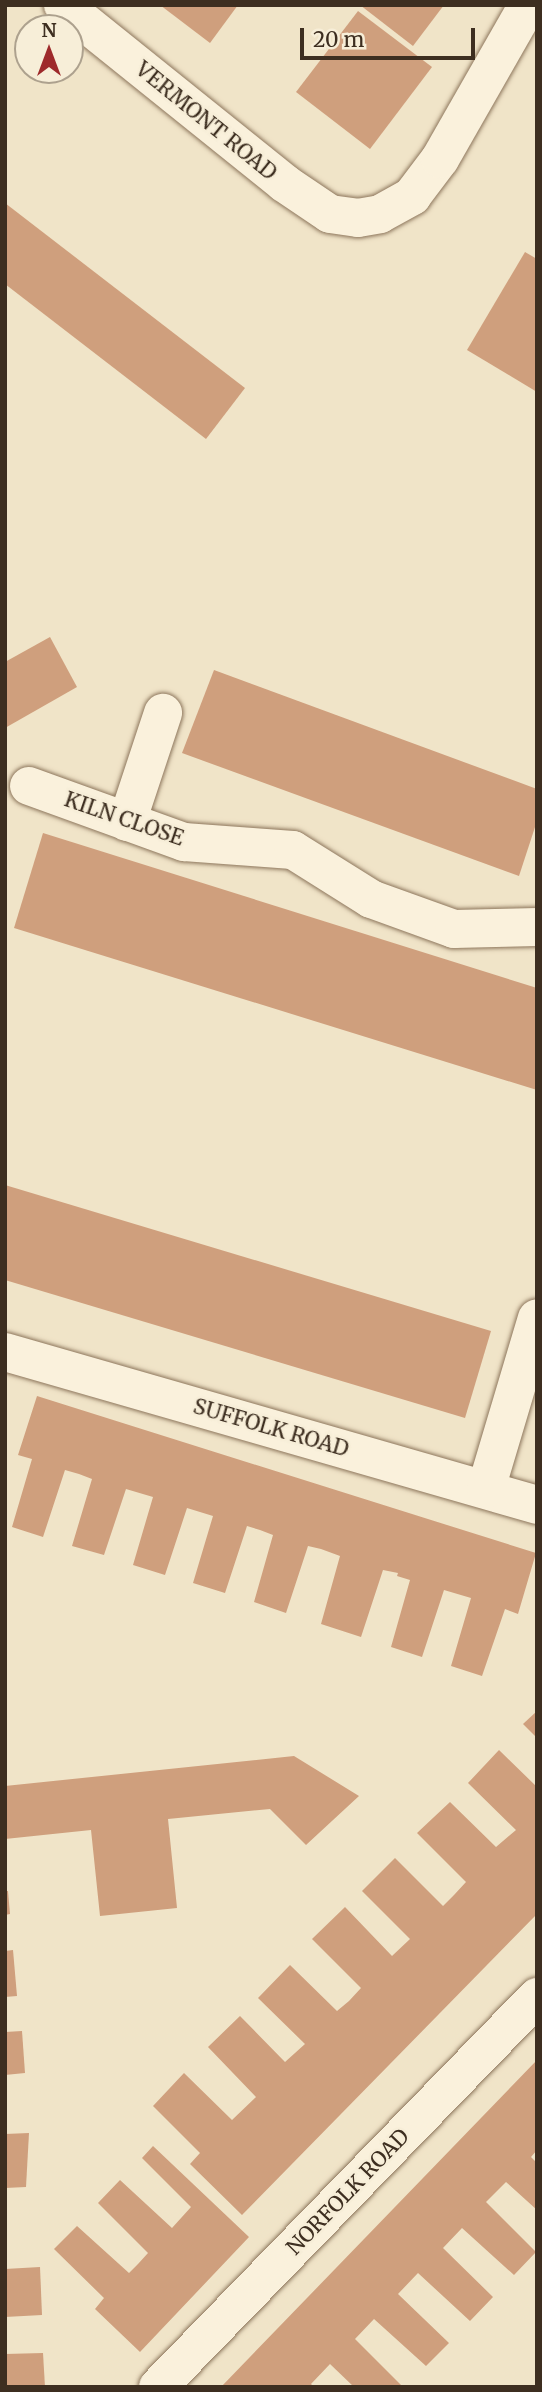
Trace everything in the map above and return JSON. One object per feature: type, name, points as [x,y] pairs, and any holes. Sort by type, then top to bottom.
[{"type":"street","name":"VERMONT ROAD","points":[[63,5],[284,183],[330,214],[358,218],[380,215],[412,196],[440,159],[528,5]]},
{"type":"street","points":[[127,822],[163,713]]},
{"type":"street","name":"KILN CLOSE","points":[[29,786],[184,842],[293,850],[371,900],[454,929],[537,927]]},
{"type":"street","points":[[486,1489],[537,1318]]},
{"type":"street","name":"SUFFOLK ROAD","points":[[5,1352],[537,1505]]},
{"type":"street","name":"NORFOLK ROAD","points":[[158,2387],[537,1997]]},
{"type":"building","points":[[160,5],[238,5],[210,43]]},
{"type":"building","points":[[360,5],[444,5],[413,46]]},
{"type":"building","points":[[358,11],[432,67],[370,149],[296,92]]},
{"type":"building","points":[[5,203],[245,388],[206,439],[5,284]]},
{"type":"building","points":[[525,252],[537,259],[537,392],[467,350]]},
{"type":"building","points":[[50,637],[77,687],[5,728],[5,662]]},
{"type":"building","points":[[214,670],[537,789],[537,821],[519,876],[182,753]]},
{"type":"building","points":[[43,833],[537,988],[537,1090],[14,928]]},
{"type":"building","points":[[5,1185],[491,1331],[465,1418],[5,1280]]},
{"type":"building","points":[[37,1396],[536,1553],[518,1614],[505,1609],[482,1676],[451,1666],[471,1598],[444,1590],[422,1657],[391,1647],[410,1580],[397,1576],[398,1573],[383,1570],[361,1637],[321,1624],[340,1556],[321,1549],[308,1546],[286,1613],[254,1602],[273,1535],[260,1530],[247,1526],[225,1593],[193,1583],[213,1516],[187,1508],[165,1575],[133,1565],[153,1497],[126,1489],[104,1555],[72,1546],[92,1479],[79,1474],[65,1470],[43,1537],[12,1527],[32,1459],[18,1455]]},
{"type":"building","points":[[537,1711],[537,1738],[523,1724]]},
{"type":"building","points":[[499,1750],[537,1787],[537,1914],[242,2215],[190,2164],[200,2153],[153,2106],[184,2073],[232,2120],[256,2097],[208,2047],[240,2016],[285,2062],[305,2044],[258,1998],[290,1965],[337,2011],[349,2001],[361,1988],[312,1939],[345,1907],[392,1956],[410,1939],[362,1891],[395,1858],[443,1906],[454,1895],[466,1882],[417,1833],[450,1802],[496,1847],[516,1830],[468,1783]]},
{"type":"building","points":[[294,1756],[359,1796],[306,1845],[270,1809],[168,1819],[177,1908],[100,1916],[91,1830],[5,1839],[5,1786]]},
{"type":"building","points":[[5,1891],[8,1891],[10,1914],[5,1915]]},
{"type":"building","points":[[13,1950],[17,1996],[5,1997],[5,1951]]},
{"type":"building","points":[[22,2031],[25,2073],[5,2075],[5,2032]]},
{"type":"building","points":[[537,2060],[537,2150],[531,2157],[537,2163],[537,2210],[506,2182],[486,2202],[536,2252],[514,2275],[462,2228],[443,2248],[493,2297],[470,2321],[418,2273],[398,2294],[449,2343],[426,2366],[374,2319],[355,2339],[403,2387],[354,2387],[330,2364],[311,2384],[314,2387],[221,2387]]},
{"type":"building","points":[[29,2133],[26,2187],[5,2188],[5,2134]]},
{"type":"building","points":[[153,2146],[249,2237],[140,2352],[95,2309],[104,2298],[54,2249],[77,2226],[129,2273],[138,2264],[148,2253],[98,2203],[120,2180],[172,2228],[191,2207],[142,2158]]},
{"type":"building","points":[[40,2267],[42,2315],[5,2317],[5,2269]]},
{"type":"building","points":[[43,2353],[45,2387],[5,2387],[5,2354]]}]
